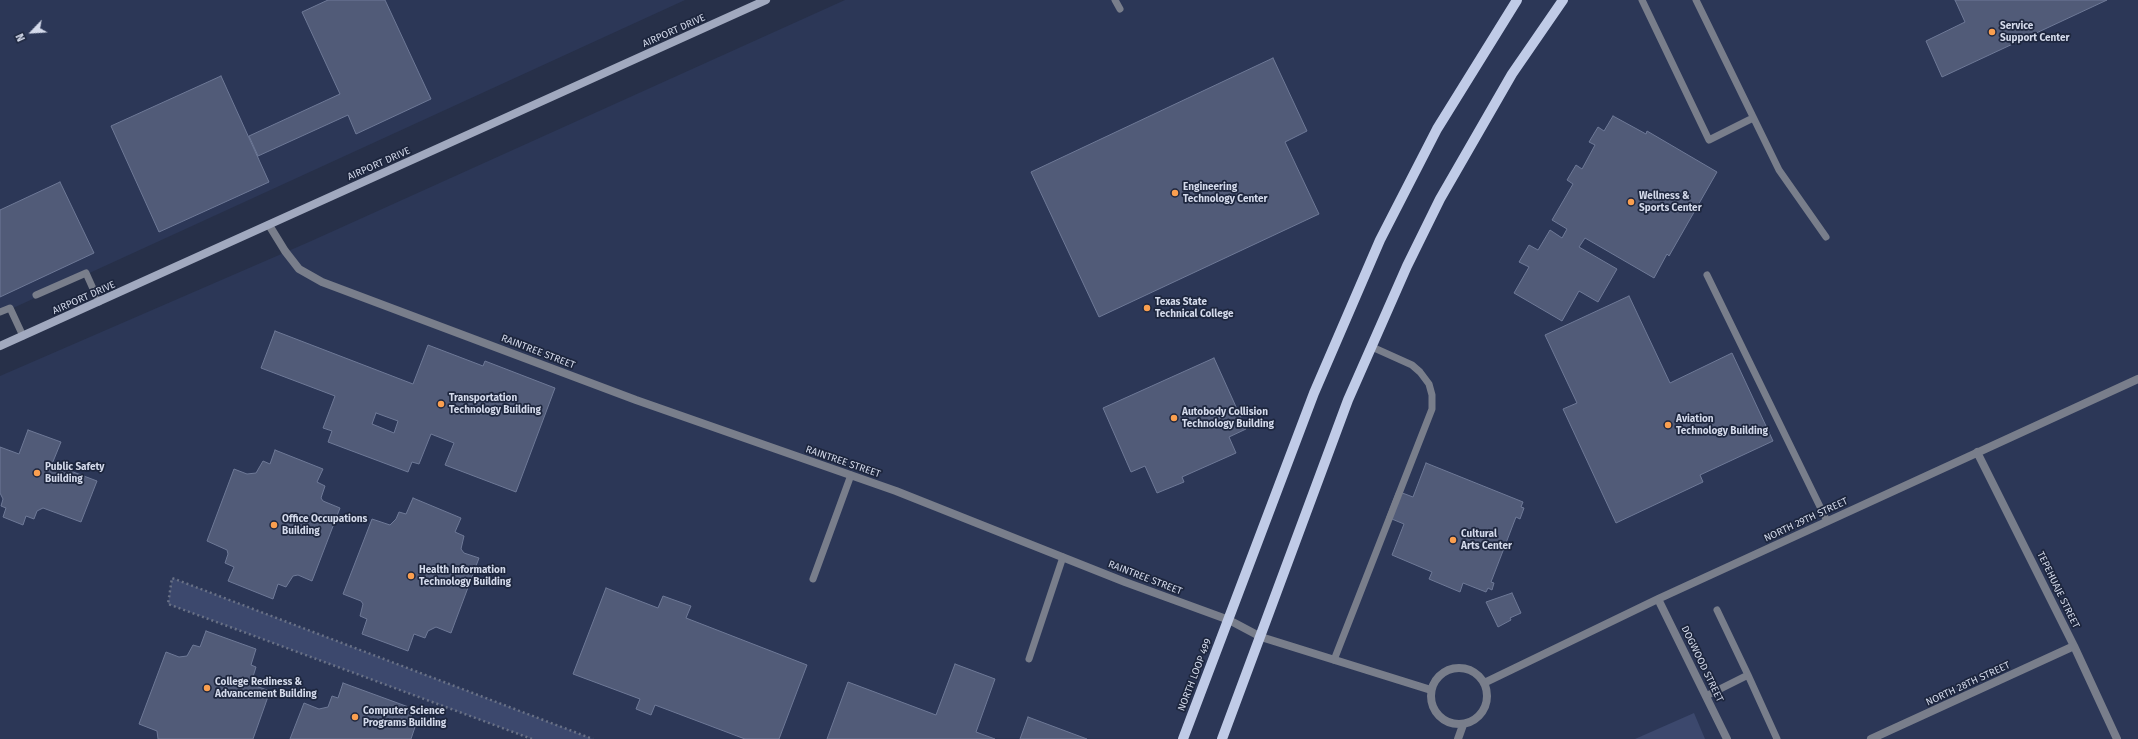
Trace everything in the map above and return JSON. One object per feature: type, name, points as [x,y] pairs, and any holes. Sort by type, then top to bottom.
[{"type":"main road","name":"NORTH LOOP 499","points":[[1183,739],[1314,393],[1380,240],[1437,130],[1517,0]]},
{"type":"main road","points":[[1222,739],[1348,400],[1372,346],[1440,199],[1521,59],[1563,0]]},
{"type":"street","name":"AIRPORT DRIVE","points":[[0,346],[766,0]]},
{"type":"street","name":"RAINTREE STREET","points":[[269,225],[285,251],[299,269],[322,282],[636,400],[851,475],[1229,620],[1261,637],[1430,690]]},
{"type":"street","name":"NORTH 29TH STREET","points":[[1484,683],[1658,599],[2138,379]]},
{"type":"street","name":"TEPEHUAJE STREET","points":[[1978,452],[2074,646],[2117,739]]},
{"type":"street","name":"DOGWOOD STREET","points":[[1658,599],[1727,739]]},
{"type":"street","name":"NORTH 28TH STREET","points":[[1871,739],[2074,646]]},
{"type":"street","points":[[1462,668],[1475,672],[1484,683],[1488,696],[1485,710],[1476,720],[1463,725],[1449,724],[1438,716],[1431,704],[1430,690],[1437,677],[1448,670],[1462,668]]},
{"type":"street","points":[[1458,739],[1463,725]]},
{"type":"lane","points":[[1115,0],[1120,9]]},
{"type":"lane","points":[[1642,0],[1709,140],[1753,118]]},
{"type":"lane","points":[[1696,0],[1779,170],[1826,237]]},
{"type":"lane","points":[[36,295],[86,273],[99,302]]},
{"type":"lane","points":[[1707,275],[1827,521]]},
{"type":"lane","points":[[0,312],[10,308],[23,336]]},
{"type":"lane","points":[[1334,660],[1432,409],[1432,394],[1429,384],[1420,372],[1412,365],[1372,346]]},
{"type":"lane","points":[[813,579],[851,475]]},
{"type":"lane","points":[[1029,659],[1063,557]]},
{"type":"lane","points":[[1717,610],[1777,739]]},
{"type":"lane","points":[[1706,696],[1748,675]]},
{"type":"path","points":[[532,739],[168,604],[172,578],[593,739]]},
{"type":"shaded area","points":[[0,0],[685,0],[0,314]]},
{"type":"shaded area","name":"Texas State Technical College","points":[[845,0],[2138,0],[2138,739],[0,739],[0,376],[309,242]]},
{"type":"shaded area","points":[[172,578],[593,739],[532,739],[168,604]]},
{"type":"shaded area","points":[[1694,713],[1705,739],[1635,739]]},
{"type":"building","points":[[328,0],[385,0],[431,99],[356,134],[348,115],[258,156],[249,136],[340,94],[302,12]]},
{"type":"building","name":"Service Support Center","points":[[1955,0],[2107,0],[1942,77],[1926,41],[1965,22]]},
{"type":"building","name":"Engineering Technology Center","points":[[1273,58],[1307,131],[1285,142],[1319,214],[1099,317],[1031,172]]},
{"type":"building","points":[[221,76],[269,182],[159,232],[111,126]]},
{"type":"building","name":"Wellness & Sports Center","points":[[1613,116],[1646,134],[1647,131],[1717,172],[1669,256],[1667,254],[1654,278],[1585,238],[1579,247],[1617,269],[1598,302],[1579,291],[1562,321],[1514,293],[1529,267],[1519,262],[1529,245],[1538,250],[1550,230],[1562,238],[1567,229],[1552,220],[1573,184],[1567,180],[1576,165],[1582,169],[1595,145],[1589,142],[1598,127],[1604,131]]},
{"type":"building","points":[[60,182],[94,253],[0,297],[0,210]]},
{"type":"building","name":"Aviation Technology Building","points":[[1629,296],[1670,383],[1732,353],[1773,441],[1700,475],[1703,482],[1616,523],[1563,409],[1577,403],[1545,335]]},
{"type":"building","name":"Transportation Technology Building","points":[[275,331],[413,384],[428,345],[483,366],[485,361],[555,388],[516,492],[445,465],[454,443],[431,434],[419,464],[412,462],[408,472],[328,442],[332,431],[323,428],[335,396],[261,368]],"holes":[[[376,413],[398,421],[394,433],[372,424]]]},
{"type":"building","name":"Autobody Collision Technology Building","points":[[1214,358],[1246,429],[1229,437],[1236,453],[1182,477],[1184,482],[1157,493],[1145,466],[1131,472],[1103,408]]},
{"type":"building","name":"Public Safety Building","points":[[28,430],[61,442],[52,464],[97,481],[81,522],[43,508],[37,511],[34,519],[26,516],[23,525],[3,517],[6,508],[1,506],[3,499],[0,493],[0,447],[19,454]]},
{"type":"building","name":"Office Occupations Building","points":[[275,450],[323,469],[317,482],[325,486],[321,498],[323,501],[340,508],[312,581],[298,575],[293,576],[286,587],[278,584],[273,599],[228,581],[234,567],[225,563],[228,554],[227,550],[207,541],[234,469],[247,474],[256,473],[263,461],[270,464]]},
{"type":"building","name":"Cultural Arts Center","points":[[1426,463],[1523,502],[1521,507],[1524,508],[1520,519],[1516,517],[1491,582],[1494,583],[1492,590],[1488,588],[1486,592],[1463,583],[1460,592],[1429,579],[1432,572],[1392,555],[1404,524],[1387,517],[1397,491],[1413,497]]},
{"type":"building","name":"Health Information Technology Building","points":[[413,498],[461,518],[455,532],[464,536],[461,549],[464,553],[479,558],[451,633],[436,627],[428,631],[425,638],[414,634],[408,651],[362,634],[367,619],[360,616],[363,604],[361,601],[343,594],[372,519],[390,525],[396,519],[399,512],[406,514]]},
{"type":"building","points":[[606,588],[658,608],[663,596],[691,606],[686,618],[807,665],[779,739],[745,739],[655,705],[651,715],[636,709],[640,699],[573,674]]},
{"type":"building","points":[[1512,593],[1521,613],[1510,618],[1511,620],[1498,627],[1486,602]]},
{"type":"building","name":"College Rediness & Advancement Building","points":[[206,631],[256,649],[251,665],[256,667],[252,680],[253,685],[270,691],[253,739],[158,739],[157,731],[139,724],[166,652],[179,657],[187,656],[193,645],[200,647]]},
{"type":"building","points":[[955,664],[995,679],[976,732],[995,739],[827,739],[848,682],[936,715]]},
{"type":"building","name":"Computer Science Programs Building","points":[[343,683],[414,709],[408,724],[415,727],[411,739],[290,739],[304,703],[319,709],[328,707],[332,696],[338,698]]},
{"type":"building","points":[[1028,717],[1087,739],[1020,739]]},
{"type":"place","name":"Service Support Center","points":[[1992,32]]},
{"type":"place","name":"Engineering Technology Center","points":[[1175,193]]},
{"type":"place","name":"Wellness & Sports Center","points":[[1631,202]]},
{"type":"place","name":"Texas State Technical College","points":[[1147,308]]},
{"type":"place","name":"Transportation Technology Building","points":[[441,404]]},
{"type":"place","name":"Autobody Collision Technology Building","points":[[1174,418]]},
{"type":"place","name":"Aviation Technology Building","points":[[1668,425]]},
{"type":"place","name":"Public Safety Building","points":[[37,473]]},
{"type":"place","name":"Office Occupations Building","points":[[274,525]]},
{"type":"place","name":"Cultural Arts Center","points":[[1453,540]]},
{"type":"place","name":"Health Information Technology Building","points":[[411,576]]},
{"type":"place","name":"College Rediness & Advancement Building","points":[[207,688]]},
{"type":"place","name":"Computer Science Programs Building","points":[[355,717]]}]
